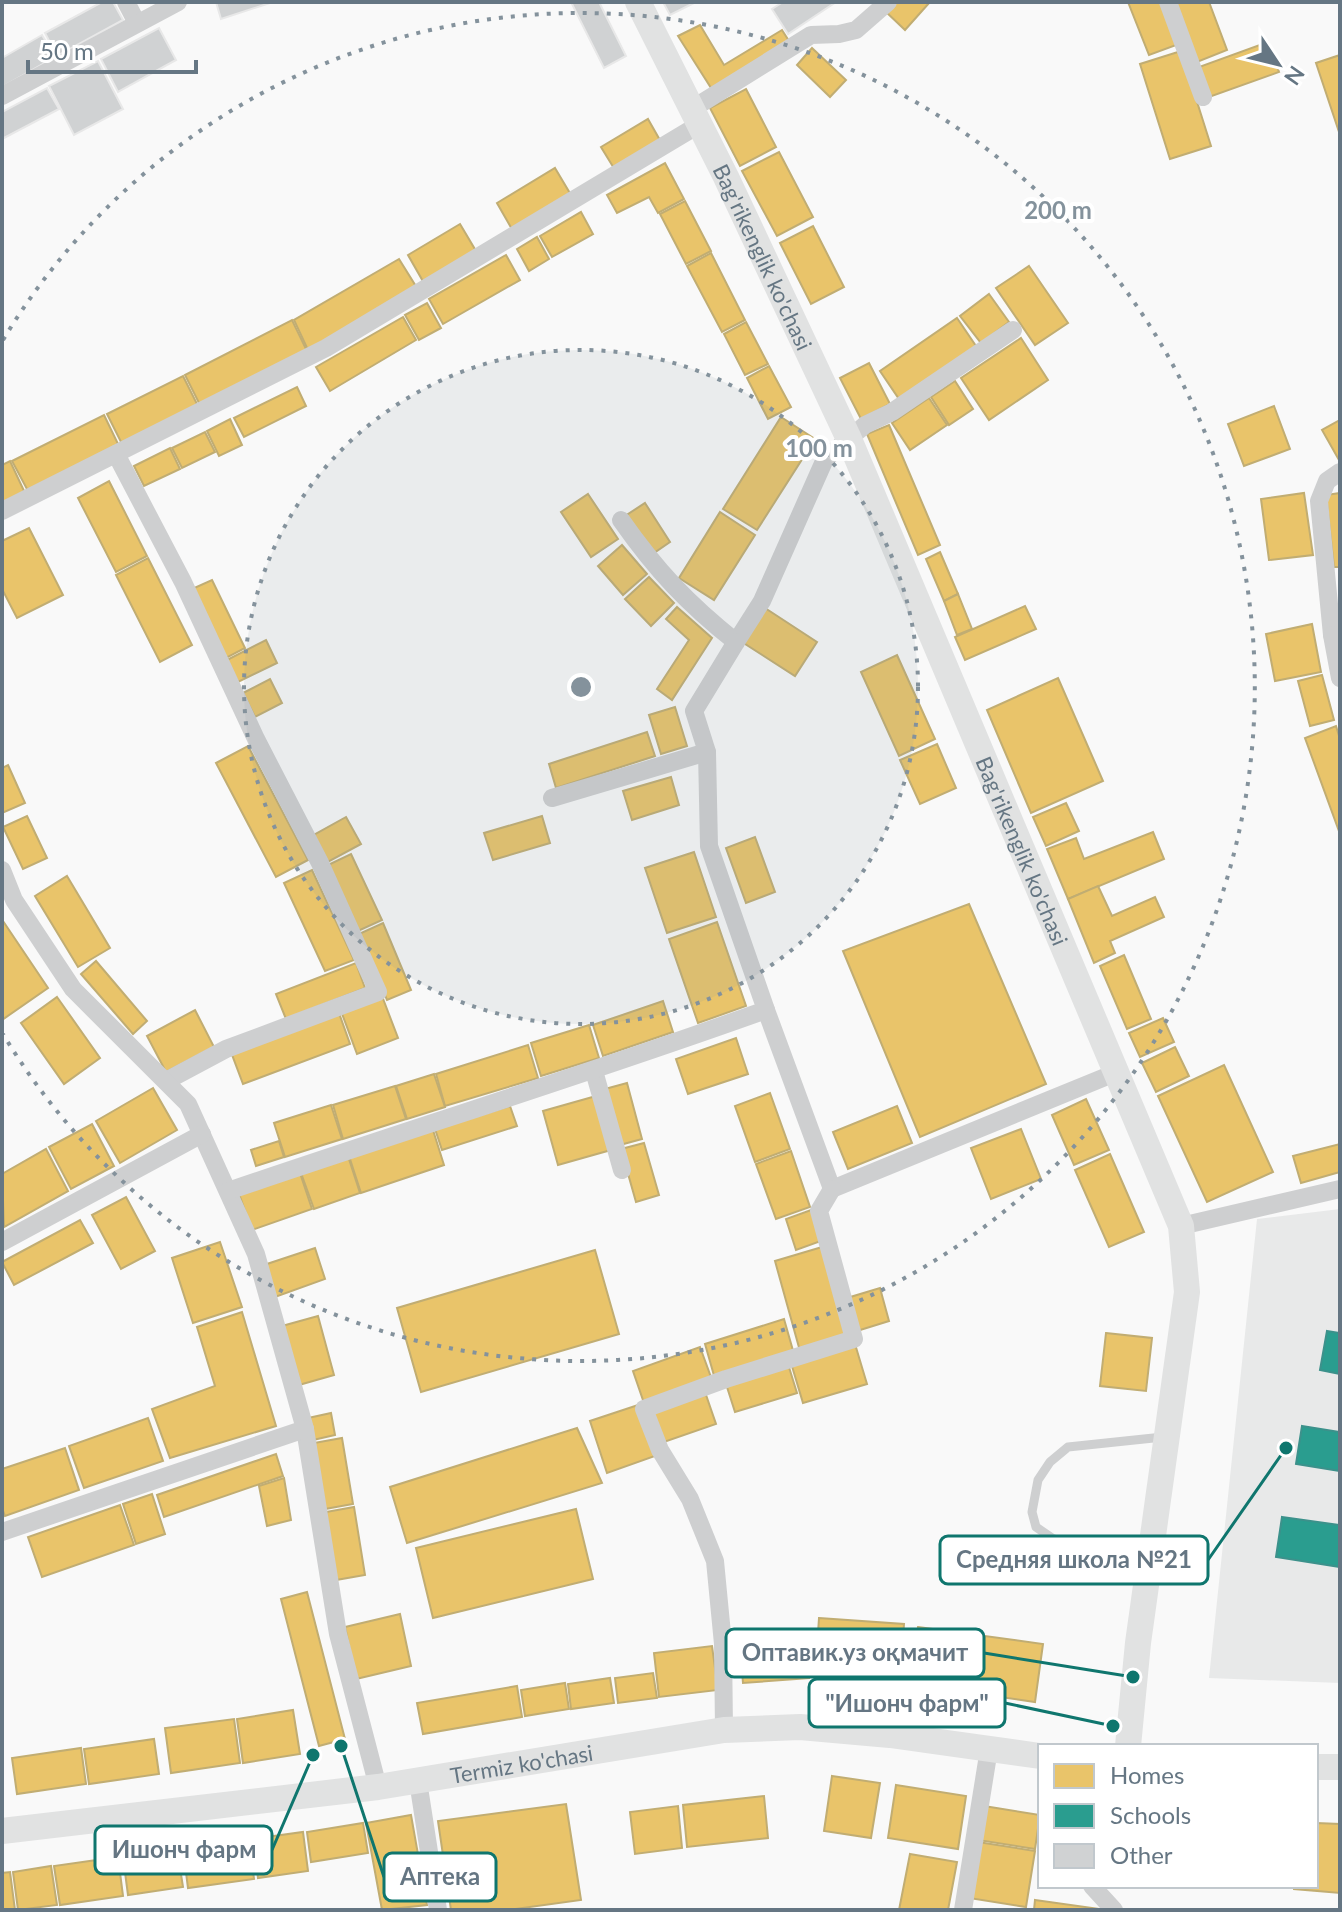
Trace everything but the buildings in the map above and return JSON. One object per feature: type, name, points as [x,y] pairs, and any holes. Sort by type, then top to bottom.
[{"type":"main road","name":"Bag'rikenglik ko'chasi","points":[[638,2],[849,439],[1181,1226],[1187,1292],[1146,1584],[1128,1744]]},
{"type":"main road","name":"Termiz ko'chasi","points":[[2,1831],[378,1787],[724,1730],[800,1727],[890,1735],[1038,1756]]},
{"type":"main road","points":[[1318,1767],[1340,1767]]},
{"type":"street","points":[[126,2],[137,23]]},
{"type":"street","points":[[2,96],[178,2]]},
{"type":"street","points":[[2,511],[326,348],[696,117],[811,35],[856,30],[888,2]]},
{"type":"street","points":[[1168,2],[1203,97]]},
{"type":"street","points":[[832,1189],[709,846],[707,752],[694,711],[762,601],[825,459],[865,425],[892,412],[1013,330]]},
{"type":"street","points":[[116,454],[183,582],[256,739],[320,863],[378,992],[226,1049],[166,1081]]},
{"type":"street","points":[[1340,472],[1327,481],[1319,501],[1340,678]]},
{"type":"street","points":[[621,520],[650,562],[696,610],[736,642]]},
{"type":"street","points":[[552,798],[707,752]]},
{"type":"street","points":[[2,870],[8,902],[73,989],[188,1104],[256,1254],[305,1429],[338,1634],[378,1787]]},
{"type":"street","points":[[228,1191],[594,1071],[766,1010]]},
{"type":"street","points":[[594,1071],[622,1170]]},
{"type":"street","points":[[724,1730],[723,1644],[715,1561],[690,1499],[660,1450],[644,1409],[726,1379],[854,1339],[819,1211],[832,1189],[1115,1073]]},
{"type":"street","points":[[2,1242],[202,1134]]},
{"type":"street","points":[[1181,1226],[1340,1189]]},
{"type":"street","points":[[2,1532],[305,1429]]},
{"type":"street","points":[[963,1910],[989,1749]]},
{"type":"street","points":[[418,1781],[438,1910]]},
{"type":"street","points":[[1094,1888],[1114,1910]]},
{"type":"lane","points":[[1146,1584],[1052,1538],[1036,1527],[1032,1512],[1038,1480],[1050,1462],[1068,1447],[1167,1436]]},
{"type":"shaded area","points":[[1340,1209],[1340,1683],[1209,1678],[1257,1219]]},
{"type":"place","name":"Средняя школа №21","points":[[1286,1448]]},
{"type":"place","name":"Оптавик.уз оқмачит","points":[[1133,1677]]},
{"type":"place","name":"\"Ишонч фарм\"","points":[[1113,1726]]},
{"type":"place","name":"Аптека","points":[[341,1746]]},
{"type":"place","name":"Ишонч фарм","points":[[313,1755]]}]
